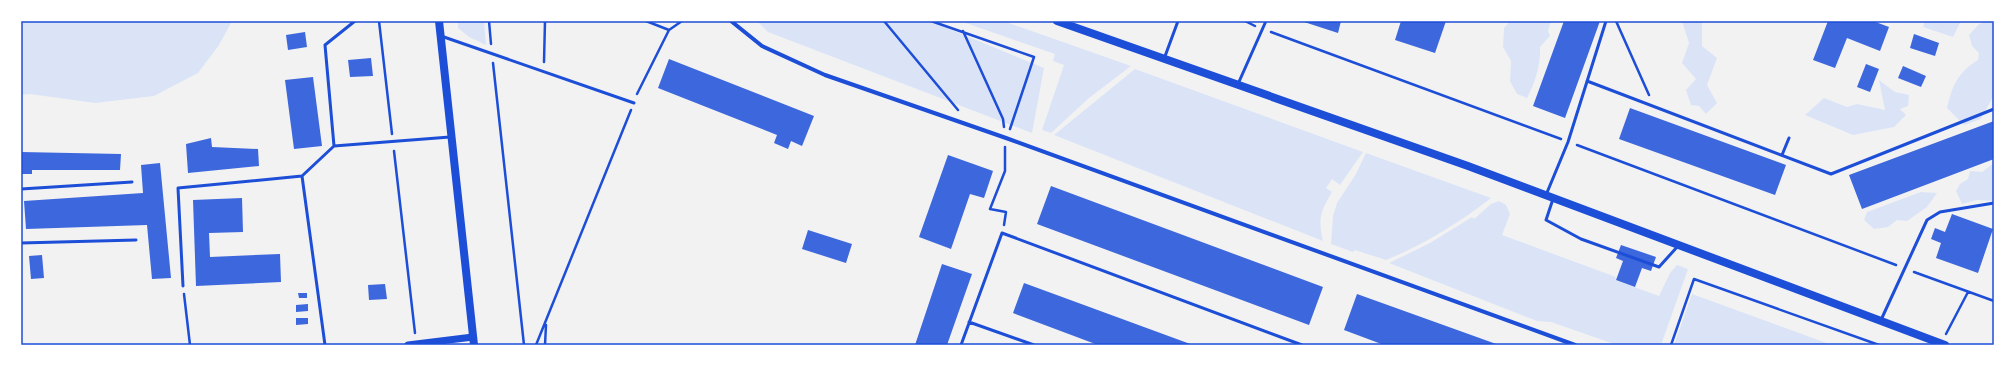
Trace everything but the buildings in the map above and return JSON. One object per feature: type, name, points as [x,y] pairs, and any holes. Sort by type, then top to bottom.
[{"type":"main road","points":[[439,21],[474,341]]},
{"type":"main road","points":[[1057,21],[1550,197],[1943,344]]},
{"type":"street","points":[[731,21],[762,46],[812,69],[974,126],[1562,342],[1576,345]]},
{"type":"street","points":[[408,345],[474,341]]},
{"type":"lane","points":[[334,146],[325,45],[355,21]]},
{"type":"lane","points":[[1164,59],[1178,21]]},
{"type":"lane","points":[[1237,86],[1266,21]]},
{"type":"lane","points":[[1606,21],[1550,197],[1546,220],[1581,239],[1658,267],[1679,245]]},
{"type":"lane","points":[[441,36],[634,103]]},
{"type":"lane","points":[[1587,81],[1831,174],[1994,109]]},
{"type":"lane","points":[[183,286],[178,188],[302,176],[334,146],[452,137]]},
{"type":"lane","points":[[1782,155],[1789,138]]},
{"type":"lane","points":[[302,176],[325,345]]},
{"type":"lane","points":[[21,189],[132,182]]},
{"type":"lane","points":[[1881,321],[1927,220],[1940,212],[1994,203]]},
{"type":"lane","points":[[961,345],[1002,233],[1302,345]]},
{"type":"lane","points":[[21,243],[136,240]]},
{"type":"lane","points":[[969,322],[1034,345]]},
{"type":"path","points":[[379,21],[416,344]]},
{"type":"path","points":[[489,21],[524,345]]},
{"type":"path","points":[[544,64],[545,21]]},
{"type":"path","points":[[646,21],[669,30]]},
{"type":"path","points":[[536,345],[634,103],[655,55],[669,30],[682,21]]},
{"type":"path","points":[[884,21],[952,104],[974,126]]},
{"type":"path","points":[[931,21],[1034,57],[1006,138],[1005,171],[990,209],[1006,212],[1002,233]]},
{"type":"path","points":[[1245,21],[1905,269],[1994,300]]},
{"type":"path","points":[[1616,21],[1654,106]]},
{"type":"path","points":[[963,31],[1003,119],[1006,138]]},
{"type":"path","points":[[999,142],[1005,146]]},
{"type":"path","points":[[1671,345],[1694,279],[1879,345]]},
{"type":"path","points":[[183,286],[190,345]]},
{"type":"path","points":[[1943,344],[1968,292]]},
{"type":"path","points":[[545,345],[546,323]]},
{"type":"shaded area","points":[[21,21],[232,21],[219,45],[198,73],[154,96],[95,103],[30,94],[21,95]]},
{"type":"shaded area","points":[[458,21],[484,21],[486,45],[469,37],[458,28]]},
{"type":"shaded area","points":[[757,21],[930,21],[1044,68],[1032,133],[768,32]]},
{"type":"shaded area","points":[[960,21],[1003,21],[1131,66],[1089,98],[1051,133],[1042,130],[1064,65],[1053,61],[1055,54]]},
{"type":"shaded area","points":[[1510,21],[1551,21],[1548,31],[1550,36],[1540,47],[1540,60],[1537,73],[1527,98],[1517,94],[1510,81],[1511,61],[1503,47],[1504,28]]},
{"type":"shaded area","points":[[1682,21],[1704,21],[1702,23],[1702,46],[1717,58],[1707,85],[1717,103],[1706,114],[1699,106],[1691,105],[1686,90],[1696,79],[1682,63],[1689,43]]},
{"type":"shaded area","points":[[1925,21],[1961,21],[1953,37],[1923,27]]},
{"type":"shaded area","points":[[1994,21],[1994,95],[1981,119],[1964,125],[1947,108],[1951,93],[1957,80],[1965,69],[1978,60],[1979,53],[1972,46],[1969,35],[1979,24]]},
{"type":"shaded area","points":[[1135,69],[1363,152],[1340,185],[1332,179],[1326,188],[1332,192],[1325,205],[1320,221],[1323,241],[1054,135]]},
{"type":"shaded area","points":[[1879,80],[1895,92],[1909,95],[1908,106],[1900,109],[1906,115],[1894,127],[1853,135],[1805,115],[1824,98],[1847,107],[1857,104],[1885,110]]},
{"type":"shaded area","points":[[1366,153],[1491,198],[1440,233],[1414,248],[1386,260],[1355,250],[1353,252],[1331,244],[1333,216],[1337,203],[1356,174]]},
{"type":"shaded area","points":[[1994,163],[1994,201],[1977,200],[1962,204],[1956,191],[1960,184],[1968,179],[1970,171],[1982,172]]},
{"type":"shaded area","points":[[1921,192],[1937,193],[1927,207],[1907,221],[1897,220],[1888,227],[1874,229],[1864,220],[1867,212]]},
{"type":"shaded area","points":[[1499,201],[1506,205],[1510,214],[1502,235],[1616,277],[1615,280],[1659,296],[1670,273],[1677,265],[1688,269],[1661,345],[1617,345],[1551,322],[1537,321],[1389,263],[1430,243],[1472,217],[1474,219],[1491,204]]},
{"type":"shaded area","points":[[1692,294],[1832,345],[1674,345]]}]
